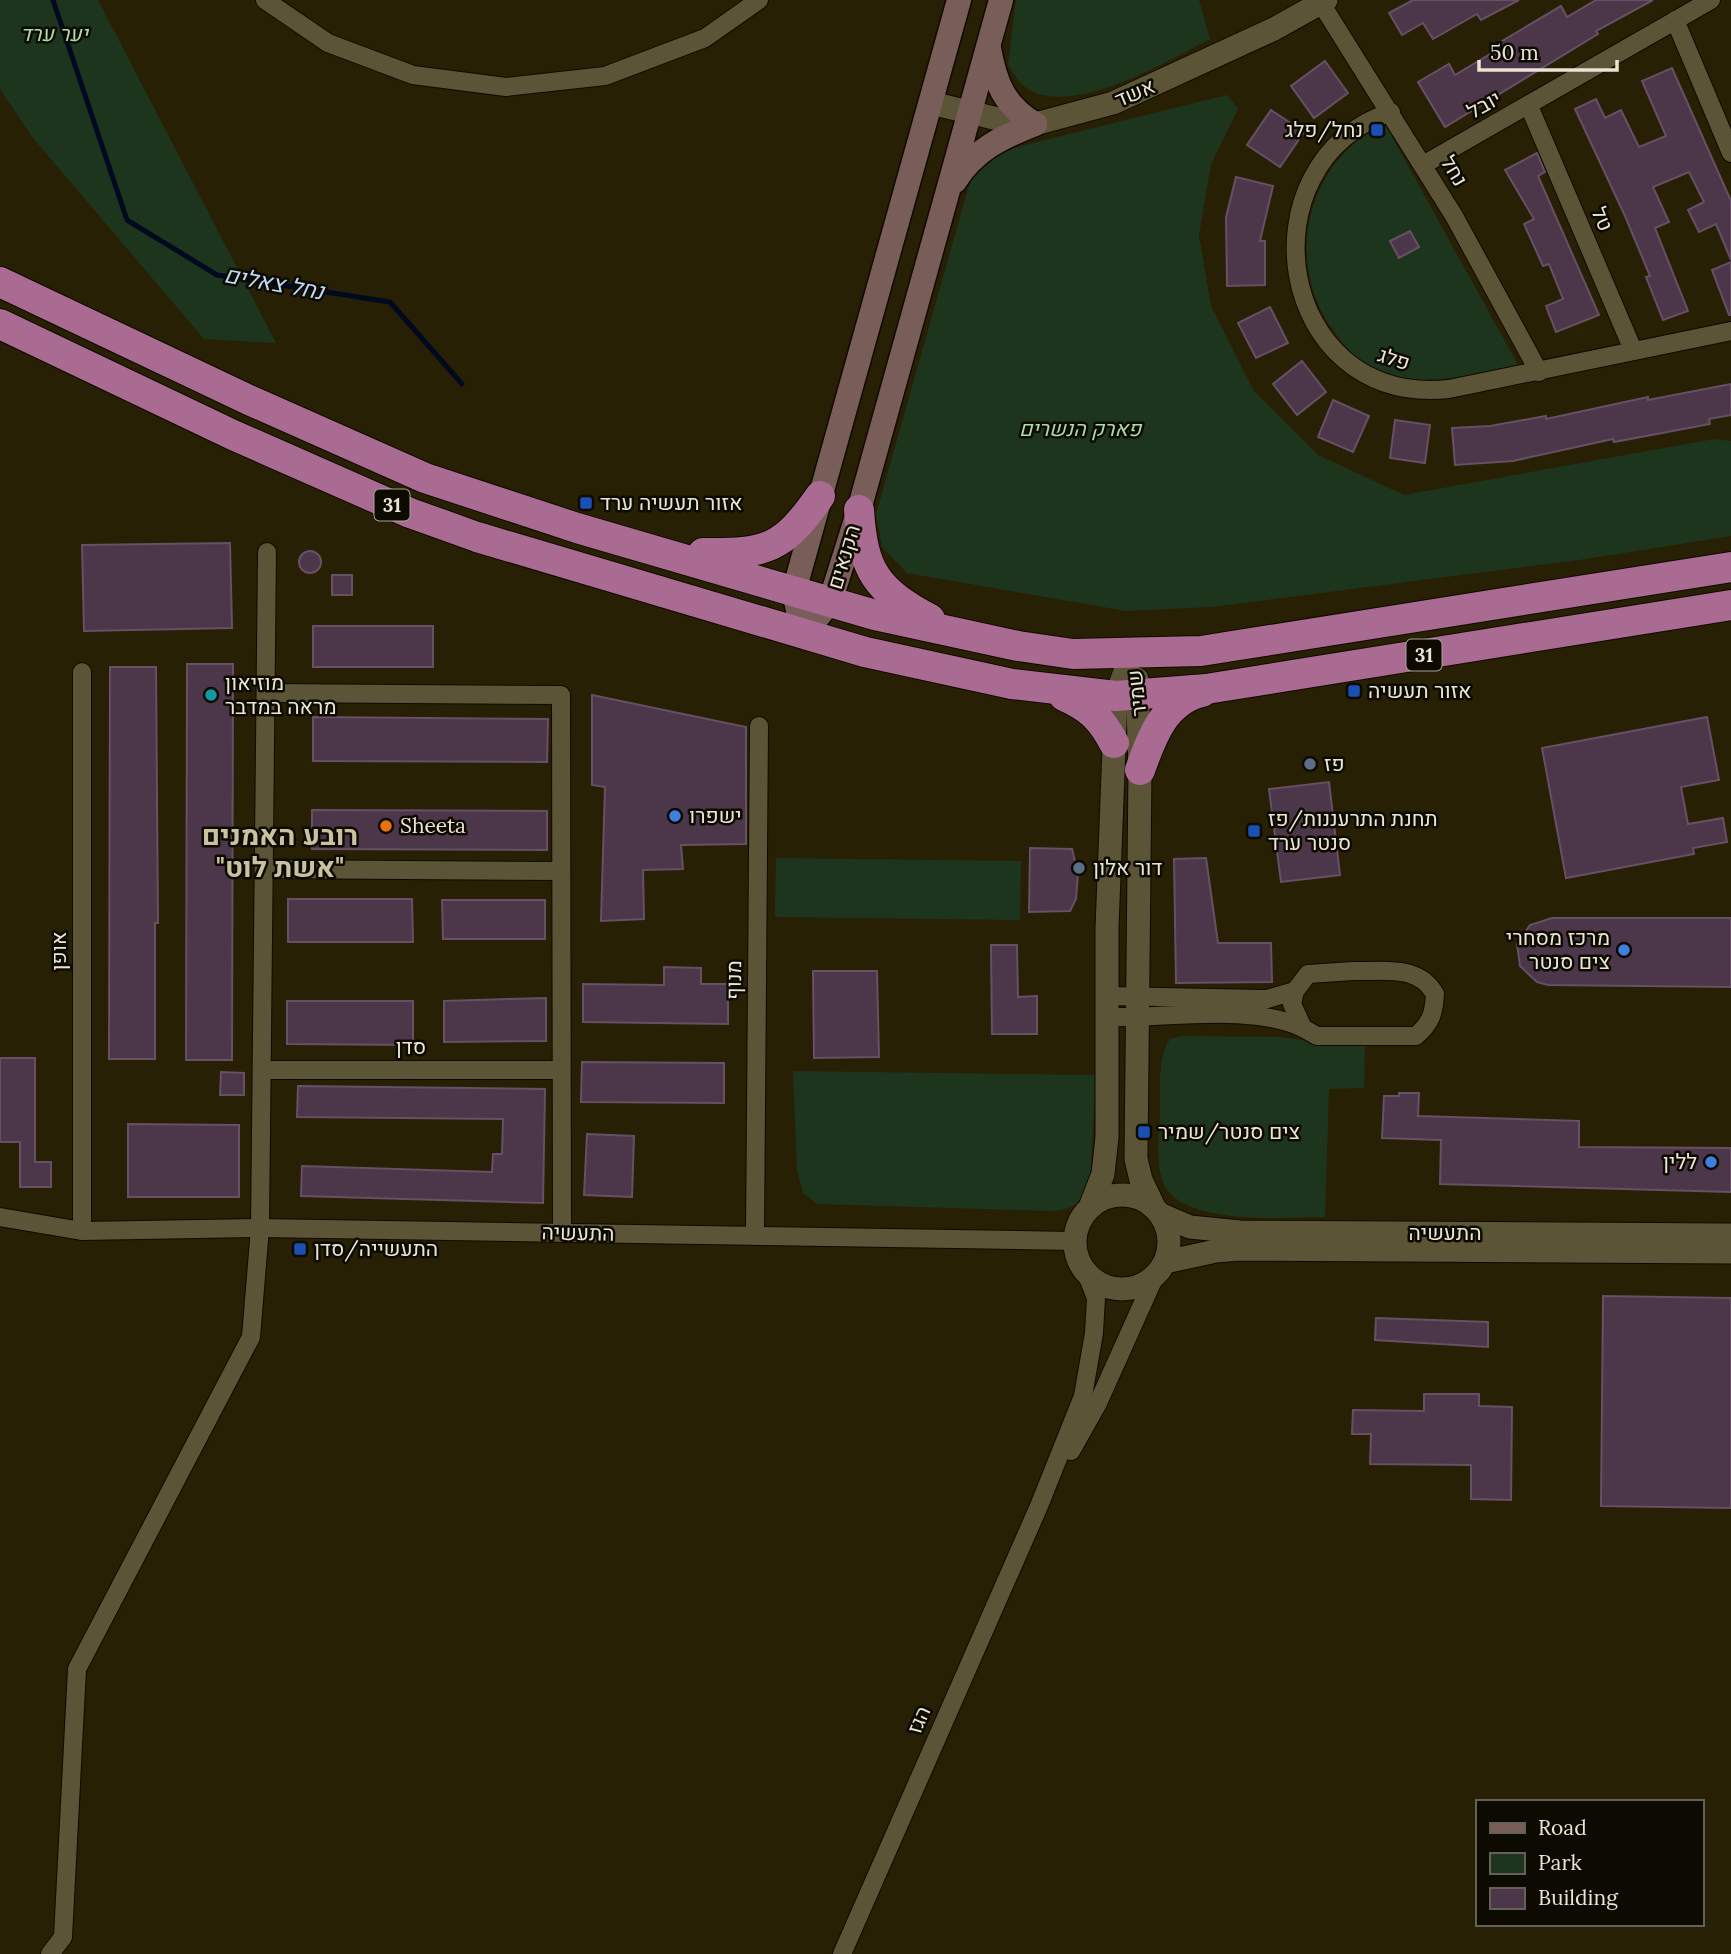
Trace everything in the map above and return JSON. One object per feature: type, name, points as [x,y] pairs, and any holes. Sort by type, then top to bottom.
[{"type":"highway","name":"31","points":[[0,282],[249,400],[425,478],[577,528],[830,602],[965,637],[1073,654],[1201,651],[1731,567]]},
{"type":"highway","name":"31","points":[[0,324],[233,435],[410,513],[566,565],[803,635],[957,674],[1044,688],[1128,696],[1227,686],[1731,605]]},
{"type":"highway","points":[[663,552],[745,554],[768,547],[798,527],[820,496]]},
{"type":"highway","points":[[859,510],[861,545],[873,577],[903,604],[965,637]]},
{"type":"highway","points":[[1140,770],[1154,729],[1172,709],[1186,696],[1227,686]]},
{"type":"highway","points":[[1044,688],[1087,706],[1104,723],[1114,743]]},
{"type":"main road","name":"הקנאים","points":[[803,635],[794,591],[959,0]]},
{"type":"main road","name":"הקנאים","points":[[803,635],[830,602],[859,510],[1000,0]]},
{"type":"main road","points":[[989,44],[992,67],[1004,97],[1021,116],[1035,124]]},
{"type":"main road","points":[[946,198],[971,159],[1007,135],[1035,124]]},
{"type":"street","points":[[265,0],[328,43],[413,75],[506,88],[605,76],[705,38],[759,0]]},
{"type":"street","name":"יובל","points":[[1423,165],[1711,0]]},
{"type":"street","name":"אשד","points":[[931,103],[969,114],[1019,124],[1035,124],[1112,103],[1274,29],[1322,1]]},
{"type":"street","name":"נחל","points":[[1322,1],[1423,165],[1539,372]]},
{"type":"street","points":[[1675,20],[1731,153]]},
{"type":"street","name":"טל","points":[[1529,106],[1633,350]]},
{"type":"street","name":"פלג","points":[[1391,112],[1370,119],[1340,143],[1320,164],[1308,188],[1297,229],[1296,266],[1302,297],[1316,325],[1348,362],[1368,379],[1392,387],[1437,390],[1539,372],[1731,331]]},
{"type":"street","points":[[50,1954],[63,1937],[76,1669],[251,1337],[260,1228],[267,552]]},
{"type":"street","name":"שמיר","points":[[1091,1205],[1103,1174],[1107,1137],[1106,1007],[1114,743],[1128,696],[1132,652]]},
{"type":"street","name":"אופן","points":[[82,672],[82,1230]]},
{"type":"street","points":[[266,693],[561,695],[562,1233]]},
{"type":"street","name":"שמיר","points":[[1128,696],[1140,770],[1136,1159],[1141,1180],[1157,1210]]},
{"type":"street","name":"מנוף","points":[[755,1236],[759,726]]},
{"type":"street","points":[[264,869],[561,871]]},
{"type":"street","points":[[1106,1007],[1281,1017],[1303,1028],[1317,1035],[1416,1036],[1433,1016],[1435,994],[1415,973],[1353,971],[1308,974],[1296,991],[1292,1003],[1303,1028]]},
{"type":"street","points":[[1138,1007],[1267,999],[1296,991]]},
{"type":"street","name":"סדן","points":[[262,1070],[561,1070]]},
{"type":"street","points":[[1113,1195],[1132,1195],[1157,1210],[1169,1235],[1160,1269],[1138,1287],[1121,1289],[1102,1285],[1087,1275],[1076,1256],[1073,1241],[1080,1218],[1091,1205],[1113,1195]]},
{"type":"street","name":"התעשיה","points":[[1157,1210],[1190,1227],[1240,1232],[1731,1235]]},
{"type":"street","name":"התעשיה","points":[[0,1217],[82,1230],[260,1228],[1073,1241]]},
{"type":"street","name":"התעשיה","points":[[1160,1269],[1240,1249],[1731,1252]]},
{"type":"street","name":"הגז","points":[[1039,1506],[1098,1403],[1160,1269]]},
{"type":"street","name":"הגז","points":[[842,1954],[1039,1506],[1083,1396],[1094,1333],[1096,1298],[1087,1275]]},
{"type":"green space","name":"יער ערד","points":[[0,0],[98,0],[276,343],[204,339],[33,138],[0,89]]},
{"type":"green space","points":[[1016,0],[1199,0],[1210,39],[1118,84],[1067,97],[1044,95],[1022,85],[1008,65]]},
{"type":"green space","name":"פארק הנשרים","points":[[1227,95],[1238,109],[1211,164],[1199,235],[1211,306],[1254,391],[1318,455],[1404,495],[1714,439],[1731,441],[1731,536],[1586,559],[1211,607],[1126,611],[907,573],[882,547],[876,514],[977,157]]},
{"type":"green space","points":[[1385,124],[1518,365],[1429,380],[1393,376],[1370,367],[1352,353],[1334,331],[1318,304],[1309,275],[1307,245],[1311,216],[1321,187],[1337,162],[1358,140]]},
{"type":"green space","points":[[776,858],[1021,861],[1020,920],[775,917]]},
{"type":"green space","points":[[1180,1036],[1281,1037],[1327,1044],[1365,1045],[1364,1088],[1329,1089],[1325,1217],[1265,1218],[1220,1214],[1182,1203],[1169,1192],[1161,1176],[1158,1156],[1160,1077],[1166,1047],[1170,1039]]},
{"type":"green space","points":[[793,1071],[1096,1075],[1090,1180],[1087,1188],[1078,1203],[1053,1211],[817,1204],[803,1193],[797,1170]]},
{"type":"building","points":[[1413,0],[1519,0],[1481,20],[1477,14],[1433,39],[1423,23],[1402,35],[1389,13]]},
{"type":"building","points":[[1596,0],[1653,0],[1596,31],[1598,34],[1445,127],[1418,82],[1449,64],[1455,75],[1495,51],[1492,47],[1561,6],[1567,17]]},
{"type":"building","points":[[1325,61],[1348,93],[1314,118],[1291,86]]},
{"type":"building","points":[[1672,68],[1731,201],[1731,260],[1716,224],[1699,232],[1688,210],[1704,202],[1689,172],[1653,187],[1669,222],[1655,228],[1688,311],[1663,320],[1646,277],[1650,276],[1625,216],[1575,109],[1596,99],[1605,118],[1621,110],[1639,147],[1666,136],[1642,81]]},
{"type":"building","points":[[1271,110],[1304,132],[1280,167],[1247,145]]},
{"type":"building","points":[[1537,153],[1545,172],[1538,176],[1599,315],[1556,332],[1546,306],[1563,299],[1549,264],[1543,266],[1524,224],[1534,219],[1505,170]]},
{"type":"building","points":[[1236,177],[1273,186],[1260,241],[1265,241],[1265,285],[1227,286],[1226,217]]},
{"type":"building","points":[[1410,231],[1419,247],[1399,258],[1390,241]]},
{"type":"building","points":[[1731,262],[1731,315],[1729,315],[1712,270]]},
{"type":"building","points":[[1270,307],[1288,343],[1256,358],[1238,323]]},
{"type":"building","points":[[1302,361],[1326,392],[1297,415],[1273,384]]},
{"type":"building","points":[[1731,384],[1731,415],[1709,419],[1710,424],[1614,442],[1613,439],[1513,461],[1455,465],[1452,428],[1490,426],[1546,416],[1546,419],[1648,397],[1648,400]]},
{"type":"building","points":[[1333,400],[1369,416],[1353,452],[1318,437]]},
{"type":"building","points":[[1395,420],[1430,425],[1425,463],[1390,458]]},
{"type":"building","points":[[230,543],[232,628],[84,631],[82,545]]},
{"type":"building","points":[[306,551],[314,551],[321,558],[321,566],[314,573],[306,573],[299,566],[299,558]]},
{"type":"building","points":[[332,575],[352,575],[352,595],[332,595]]},
{"type":"building","points":[[313,626],[433,626],[433,667],[313,667]]},
{"type":"building","points":[[187,664],[233,664],[232,1060],[186,1060]]},
{"type":"building","points":[[110,667],[156,667],[158,923],[155,923],[155,1059],[109,1059]]},
{"type":"building","name":"ישפרו","points":[[592,695],[746,727],[746,844],[681,845],[683,869],[643,870],[644,919],[601,921],[605,787],[592,785]]},
{"type":"building","points":[[313,717],[548,719],[547,762],[313,761]]},
{"type":"building","points":[[1707,717],[1719,780],[1681,787],[1688,824],[1723,818],[1727,842],[1693,848],[1694,854],[1566,878],[1542,748]]},
{"type":"building","points":[[1329,782],[1340,875],[1281,882],[1269,789]]},
{"type":"building","points":[[312,810],[547,811],[547,850],[312,849]]},
{"type":"building","points":[[1030,848],[1072,849],[1078,874],[1076,899],[1070,911],[1029,912]]},
{"type":"building","points":[[1206,858],[1218,943],[1271,943],[1272,982],[1176,983],[1174,859]]},
{"type":"building","points":[[288,899],[412,899],[413,942],[288,942]]},
{"type":"building","points":[[442,900],[545,900],[545,939],[443,939]]},
{"type":"building","name":"מרכז מסחרי צים סנטר","points":[[1552,918],[1731,918],[1731,987],[1548,985],[1537,982],[1520,966],[1517,944],[1530,925]]},
{"type":"building","points":[[991,945],[1017,945],[1018,997],[1037,996],[1037,1034],[992,1034]]},
{"type":"building","points":[[664,967],[701,968],[701,984],[728,984],[728,1024],[583,1022],[583,984],[664,985]]},
{"type":"building","points":[[813,971],[877,971],[879,1057],[814,1058]]},
{"type":"building","points":[[546,998],[546,1041],[444,1042],[444,1001]]},
{"type":"building","points":[[287,1001],[413,1001],[413,1045],[287,1044]]},
{"type":"building","points":[[0,1058],[35,1058],[35,1162],[51,1162],[51,1187],[20,1187],[20,1142],[0,1142]]},
{"type":"building","points":[[582,1062],[724,1063],[724,1103],[581,1102]]},
{"type":"building","points":[[221,1072],[244,1073],[244,1095],[220,1095]]},
{"type":"building","points":[[298,1086],[545,1089],[543,1203],[301,1196],[302,1166],[492,1172],[493,1154],[502,1154],[503,1119],[297,1117]]},
{"type":"building","points":[[1399,1093],[1419,1093],[1418,1116],[1579,1121],[1579,1147],[1731,1148],[1731,1192],[1440,1184],[1441,1140],[1382,1138],[1384,1096],[1399,1096]]},
{"type":"building","points":[[128,1124],[239,1125],[239,1197],[128,1197]]},
{"type":"building","points":[[587,1134],[634,1136],[632,1197],[584,1195]]},
{"type":"building","points":[[1603,1296],[1731,1298],[1731,1508],[1601,1506]]},
{"type":"building","points":[[1376,1318],[1488,1322],[1488,1347],[1375,1340]]},
{"type":"building","points":[[1424,1394],[1479,1394],[1479,1406],[1512,1407],[1511,1500],[1471,1499],[1471,1465],[1370,1464],[1371,1434],[1352,1434],[1353,1410],[1424,1411]]},
{"type":"waterway","name":"נחל צאלים","points":[[53,0],[127,220],[217,275],[390,302],[462,384]]},
{"type":"place","name":"נחל/פלג","points":[[1377,130]]},
{"type":"place","name":"אזור תעשיה ערד","points":[[586,503]]},
{"type":"place","name":"אזור תעשיה","points":[[1354,691]]},
{"type":"place","name":"מוזיאון מראה במדבר","points":[[211,695]]},
{"type":"place","name":"פז","points":[[1310,764]]},
{"type":"place","name":"ישפרו","points":[[675,816]]},
{"type":"place","name":"Sheeta","points":[[386,826]]},
{"type":"place","name":"תחנת התרעננות/פז סנטר ערד","points":[[1254,831]]},
{"type":"place","name":"דור אלון","points":[[1079,868]]},
{"type":"place","name":"מרכז מסחרי צים סנטר","points":[[1624,950]]},
{"type":"place","name":"צים סנטר/שמיר","points":[[1144,1132]]},
{"type":"place","name":"ללין","points":[[1711,1162]]},
{"type":"place","name":"התעשייה/סדן","points":[[300,1249]]},
{"type":"district","name":"רובע האמנים \"אשת לוט\"","points":[[280,851]]}]
